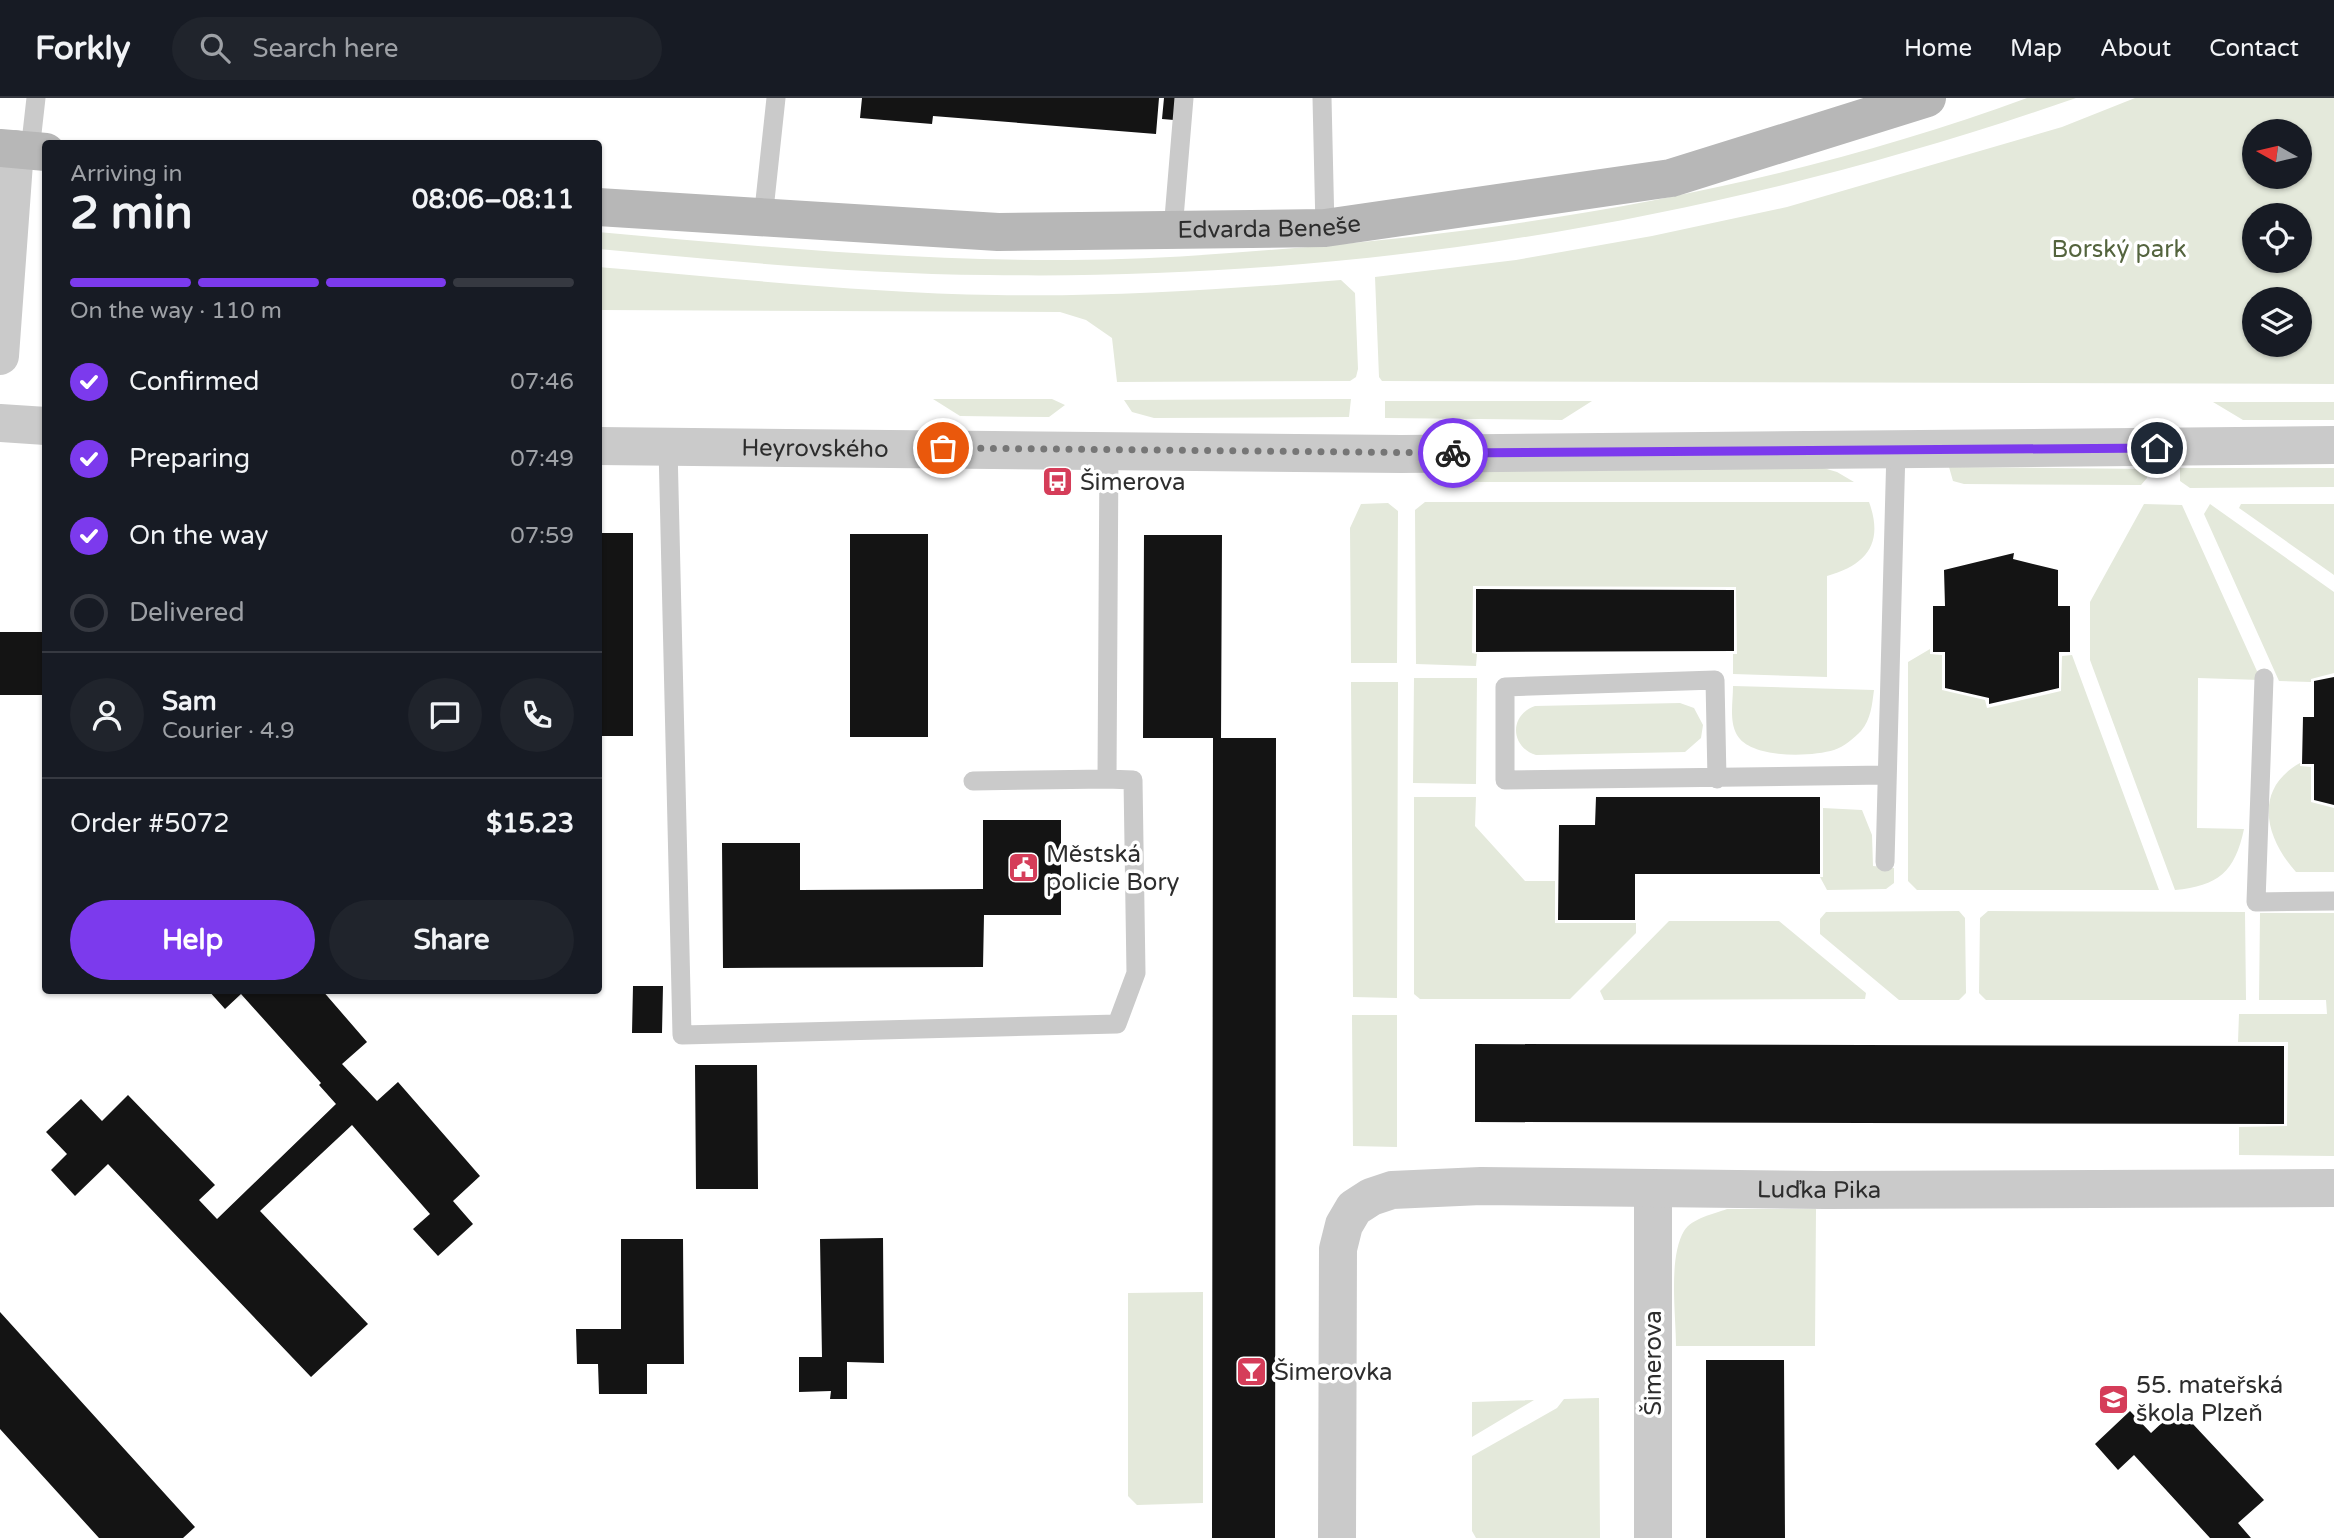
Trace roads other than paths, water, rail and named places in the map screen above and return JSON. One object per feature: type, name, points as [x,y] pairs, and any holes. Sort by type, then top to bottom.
[{"type":"street","name":"Edvarda Beneše","points":[[602,207],[998,232],[1325,228],[1671,178],[1927,98]]},
{"type":"street","points":[[0,356],[23,150]]},
{"type":"street","points":[[0,423],[42,426]]},
{"type":"street","name":"Heyrovského","points":[[602,446],[1401,454],[2334,445]]},
{"type":"street","name":"Luďka Pika","points":[[1337,1538],[1338,1249],[1343,1225],[1354,1208],[1371,1197],[1392,1190],[1481,1186],[2334,1188]]},
{"type":"street","name":"Šimerova","points":[[1653,1188],[1653,1538]]},
{"type":"lane","points":[[23,150],[36,98]]},
{"type":"lane","points":[[763,219],[776,98]]},
{"type":"lane","points":[[1173,230],[1184,98]]},
{"type":"lane","points":[[1322,98],[1325,228]]},
{"type":"lane","points":[[668,447],[682,1035],[1117,1024],[1136,973],[1133,780],[973,780]]},
{"type":"lane","points":[[1107,779],[1109,449]]},
{"type":"lane","points":[[1885,862],[1896,449]]},
{"type":"lane","points":[[2264,678],[2256,902],[2334,901]]},
{"type":"lane","points":[[1717,779],[1715,680],[1505,687],[1505,780],[1717,779],[1886,775]]},
{"type":"place","name":"Šimerova","points":[[1057,482]]},
{"type":"place","name":"Městská policie Bory","points":[[1023,868]]},
{"type":"place","name":"Šimerovka","points":[[1251,1372]]},
{"type":"place","name":"55. mateřská škola Plzeň","points":[[2113,1399]]},
{"type":"park label","name":"Borský park","points":[[2119,249]]}]
